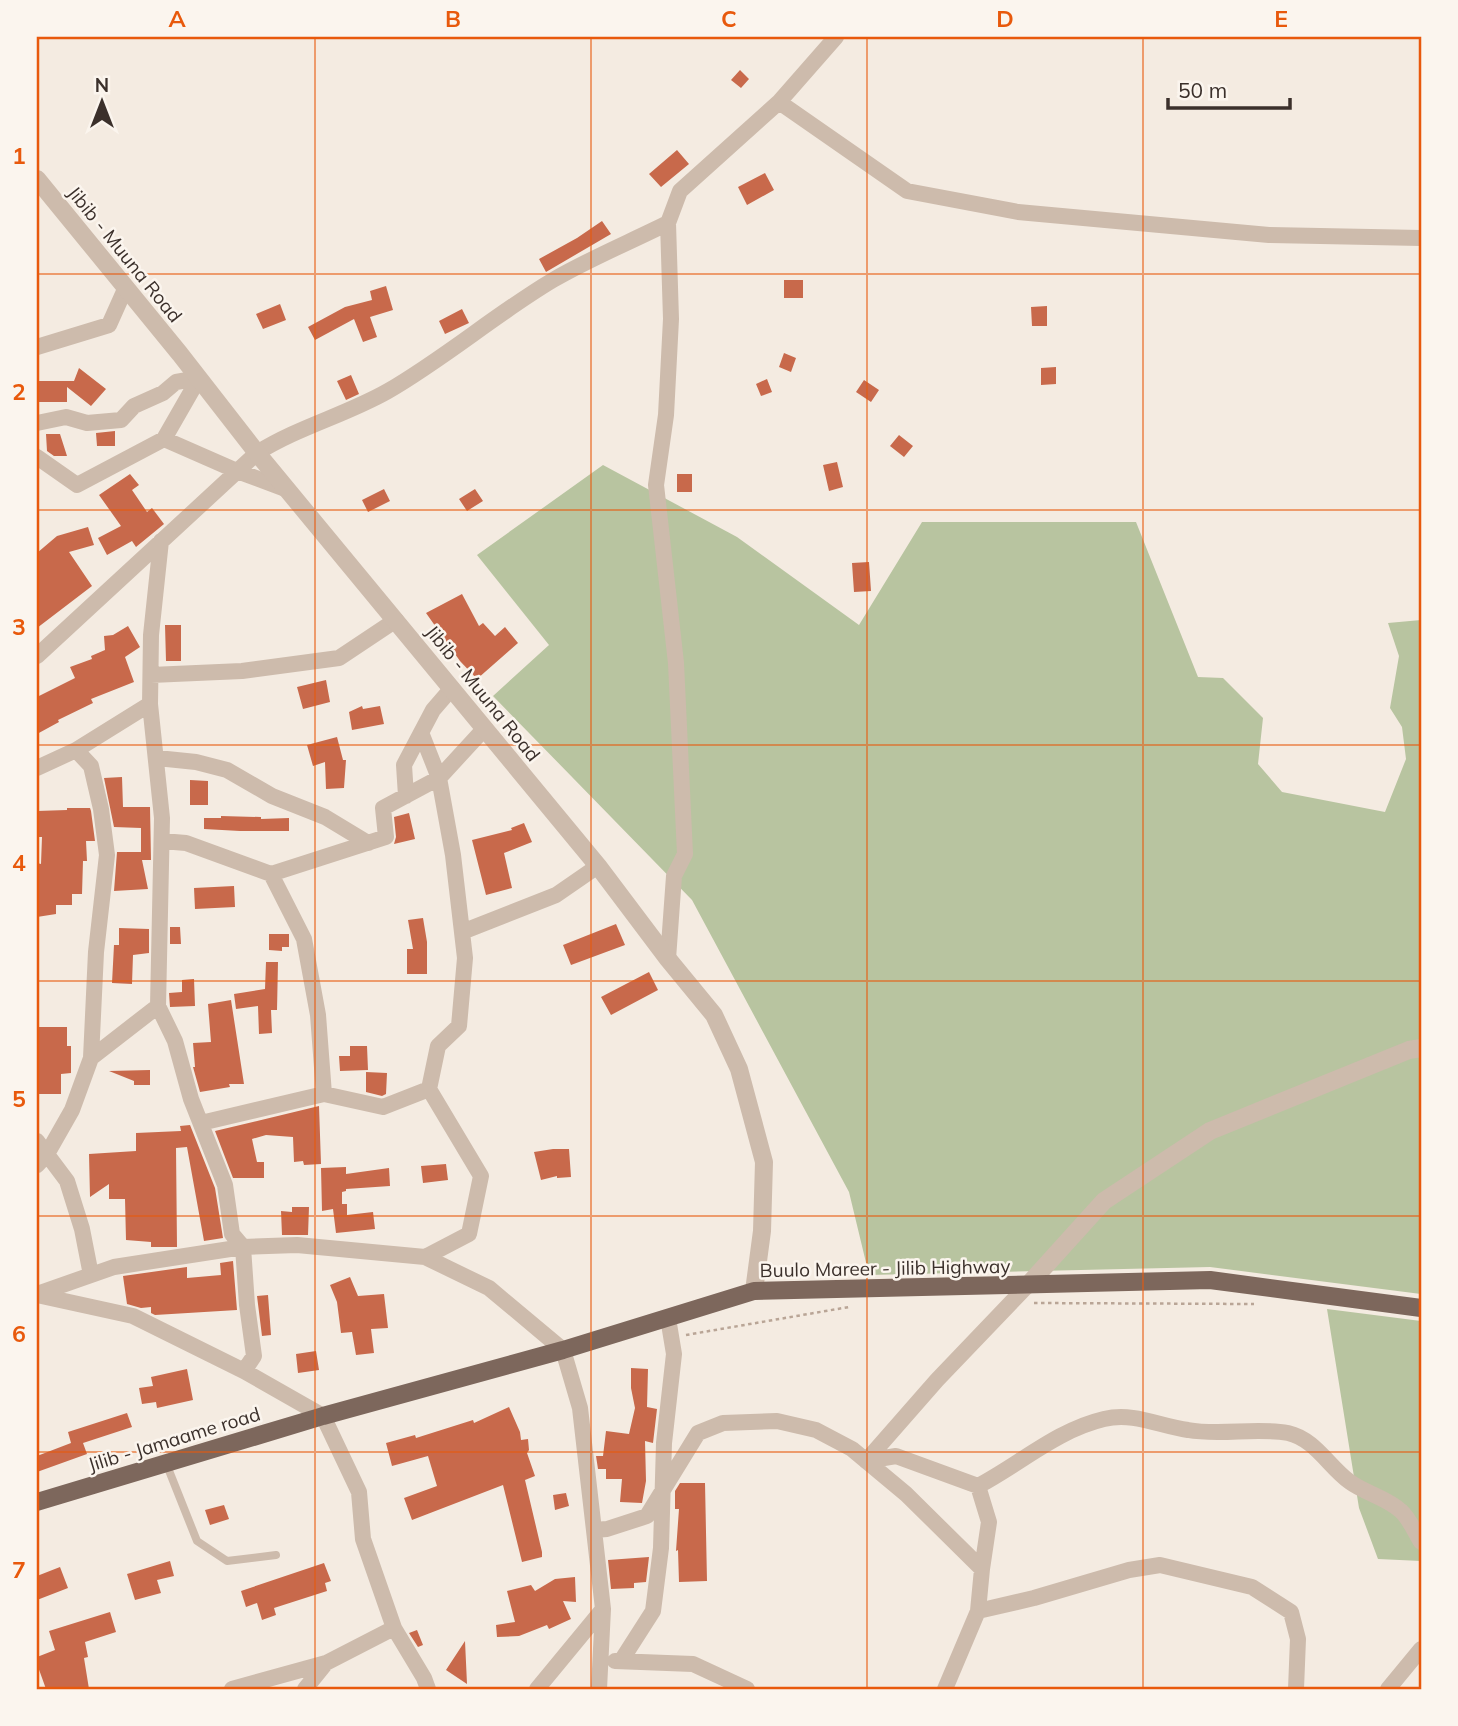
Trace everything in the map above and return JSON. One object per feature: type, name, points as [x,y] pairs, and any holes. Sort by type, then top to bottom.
[{"type":"main road","name":"Buulo Mareer - Jilib Highway","points":[[323,1416],[563,1350],[754,1291],[1028,1294],[1210,1280],[1421,1308]]},
{"type":"main road","name":"Jilib - Jamaame road","points":[[37,1503],[323,1416]]},
{"type":"street","points":[[668,959],[674,877],[685,853],[676,663],[656,485],[666,415],[671,319],[668,223],[680,191],[779,102],[836,37]]},
{"type":"street","points":[[779,102],[907,191],[1018,212],[1269,235],[1421,238]]},
{"type":"street","name":"Jibib - Muuna Road","points":[[37,179],[257,453],[598,866],[714,1015],[739,1069],[764,1162],[762,1231],[754,1291]]},
{"type":"street","points":[[37,655],[257,453],[283,437],[325,422],[386,392],[452,351],[553,280],[668,223]]},
{"type":"street","points":[[37,347],[109,325],[126,287]]},
{"type":"street","points":[[37,423],[66,417],[87,424],[121,421],[134,406],[163,393],[176,382],[199,378]]},
{"type":"street","points":[[37,457],[77,485],[164,439],[199,378]]},
{"type":"street","points":[[164,439],[288,490]]},
{"type":"street","points":[[162,541],[151,635],[150,675],[162,841],[159,1006],[174,1041],[191,1099],[225,1185],[232,1234],[243,1247],[254,1356],[244,1371]]},
{"type":"street","points":[[150,675],[242,671],[339,658],[396,620]]},
{"type":"street","points":[[406,796],[404,765],[433,710],[452,688]]},
{"type":"street","points":[[37,768],[76,750],[150,704]]},
{"type":"street","points":[[162,841],[186,844],[271,874],[386,837],[383,808],[439,778],[485,728]]},
{"type":"street","points":[[422,735],[439,778],[453,855],[465,958],[459,1026],[438,1046],[429,1089],[481,1176],[469,1234],[425,1257]]},
{"type":"street","points":[[76,750],[91,766],[101,809],[107,855],[96,952],[92,1058],[72,1110],[40,1153],[67,1181],[82,1229],[91,1275]]},
{"type":"street","points":[[157,758],[196,762],[227,770],[272,796],[325,817],[368,843]]},
{"type":"street","points":[[462,932],[556,895],[598,866]]},
{"type":"street","points":[[271,874],[304,939],[318,1015],[324,1094]]},
{"type":"street","points":[[92,1058],[159,1006]]},
{"type":"street","points":[[866,1461],[937,1380],[1028,1294],[1104,1201],[1210,1131],[1409,1050],[1421,1048]]},
{"type":"street","points":[[201,1123],[324,1094],[383,1107],[429,1089]]},
{"type":"street","points":[[37,1295],[114,1267],[243,1247],[297,1245],[425,1257],[489,1288],[563,1350],[580,1408],[603,1609],[599,1689]]},
{"type":"street","points":[[37,1295],[133,1316],[244,1371],[323,1416],[359,1492],[363,1539],[394,1628],[425,1678],[428,1689]]},
{"type":"street","points":[[621,1661],[653,1611],[660,1548],[664,1443],[674,1354],[668,1318]]},
{"type":"street","points":[[866,1461],[896,1456],[978,1486],[1006,1472],[1053,1439],[1105,1419],[1135,1417],[1187,1430],[1224,1433],[1258,1430],[1291,1434],[1309,1442],[1350,1482],[1402,1511],[1421,1542]]},
{"type":"street","points":[[594,1531],[647,1516],[698,1433],[723,1423],[777,1422],[816,1430],[852,1448],[906,1494],[982,1569]]},
{"type":"street","points":[[945,1689],[978,1611],[989,1522],[978,1486]]},
{"type":"street","points":[[978,1611],[1034,1598],[1129,1570],[1160,1565],[1252,1587],[1291,1612],[1298,1639],[1296,1689]]},
{"type":"street","points":[[537,1689],[603,1609]]},
{"type":"street","points":[[232,1689],[326,1663],[394,1628]]},
{"type":"street","points":[[1388,1689],[1421,1649]]},
{"type":"street","points":[[601,1660],[693,1664],[747,1689]]},
{"type":"street","points":[[305,1689],[326,1663]]},
{"type":"lane","points":[[166,1463],[197,1541],[226,1561],[276,1555]]},
{"type":"path","points":[[1028,1294],[1261,1304]]},
{"type":"path","points":[[683,1336],[848,1307]]},
{"type":"green space","points":[[603,465],[737,537],[859,625],[922,522],[1136,522],[1198,677],[1223,678],[1263,718],[1258,764],[1282,792],[1385,812],[1406,759],[1402,727],[1390,708],[1399,656],[1388,623],[1421,620],[1421,1294],[1210,1267],[869,1275],[849,1192],[692,900],[493,696],[549,645],[477,555]]},
{"type":"green space","points":[[1327,1309],[1421,1321],[1421,1561],[1378,1559],[1359,1508]]},
{"type":"building","points":[[740,70],[749,79],[741,88],[731,80]]},
{"type":"building","points":[[677,150],[689,164],[661,187],[649,174]]},
{"type":"building","points":[[765,173],[774,190],[747,205],[738,187]]},
{"type":"building","points":[[602,221],[611,234],[546,272],[539,259]]},
{"type":"building","points":[[784,280],[803,280],[803,298],[784,298]]},
{"type":"building","points":[[386,286],[393,310],[370,317],[377,337],[363,342],[354,319],[315,340],[308,327],[345,307],[372,300],[370,291]]},
{"type":"building","points":[[280,304],[286,320],[263,329],[256,314]]},
{"type":"building","points":[[1047,306],[1047,326],[1032,326],[1031,307]]},
{"type":"building","points":[[462,309],[469,323],[445,334],[439,321]]},
{"type":"building","points":[[784,353],[796,358],[791,372],[779,367]]},
{"type":"building","points":[[1056,367],[1056,384],[1041,385],[1041,368]]},
{"type":"building","points":[[79,368],[106,389],[91,406],[67,387],[67,402],[37,402],[37,381],[74,381]]},
{"type":"building","points":[[351,375],[359,394],[346,400],[337,381]]},
{"type":"building","points":[[767,379],[772,392],[761,396],[756,384]]},
{"type":"building","points":[[864,380],[879,390],[871,402],[856,392]]},
{"type":"building","points":[[115,431],[115,446],[97,446],[96,433]]},
{"type":"building","points":[[46,434],[60,434],[67,456],[54,456],[47,451]]},
{"type":"building","points":[[899,435],[913,446],[904,457],[890,446]]},
{"type":"building","points":[[837,462],[843,487],[829,491],[823,465]]},
{"type":"building","points":[[130,474],[139,485],[132,490],[147,512],[152,508],[164,524],[136,547],[132,541],[107,555],[98,538],[121,526],[99,495]]},
{"type":"building","points":[[677,474],[692,474],[692,492],[677,492]]},
{"type":"building","points":[[384,489],[390,501],[368,512],[362,500]]},
{"type":"building","points":[[475,489],[483,501],[467,511],[459,499]]},
{"type":"building","points":[[88,527],[94,545],[69,552],[92,586],[37,628],[37,553],[57,536]]},
{"type":"building","points":[[869,562],[871,591],[854,592],[852,563]]},
{"type":"building","points":[[462,594],[479,626],[483,623],[495,636],[505,627],[518,643],[477,679],[460,661],[426,613]]},
{"type":"building","points":[[165,625],[181,625],[181,661],[166,661]]},
{"type":"building","points":[[128,626],[140,647],[125,657],[134,682],[91,699],[93,703],[37,734],[37,697],[75,678],[70,667],[92,659],[91,656],[105,650],[104,636],[113,635]]},
{"type":"building","points":[[326,680],[330,702],[303,709],[297,687]]},
{"type":"building","points":[[362,706],[363,709],[380,706],[384,724],[352,730],[349,712]]},
{"type":"building","points":[[337,737],[343,760],[346,760],[344,788],[326,789],[325,762],[313,766],[307,745]]},
{"type":"building","points":[[122,777],[123,807],[150,807],[151,860],[142,860],[148,889],[114,891],[117,852],[141,852],[141,828],[114,827],[104,778]]},
{"type":"building","points":[[190,780],[208,781],[208,805],[190,805]]},
{"type":"building","points":[[90,808],[91,811],[95,841],[86,841],[87,861],[83,861],[82,894],[72,894],[72,905],[56,905],[56,914],[37,917],[37,863],[41,864],[42,837],[37,837],[37,811]]},
{"type":"building","points":[[409,813],[415,839],[394,844],[394,817]]},
{"type":"building","points":[[204,818],[289,818],[289,831],[204,829]]},
{"type":"building","points":[[524,823],[532,842],[504,853],[512,888],[486,895],[472,840],[512,830],[511,828]]},
{"type":"building","points":[[234,886],[235,907],[195,909],[194,888]]},
{"type":"building","points":[[423,918],[427,942],[427,974],[407,974],[407,949],[413,949],[408,920]]},
{"type":"building","points":[[616,924],[625,945],[571,965],[563,945]]},
{"type":"building","points":[[170,927],[180,927],[181,944],[170,944]]},
{"type":"building","points":[[119,928],[149,929],[149,953],[133,955],[132,984],[112,983],[114,945],[119,945]]},
{"type":"building","points":[[269,934],[289,934],[289,947],[282,947],[282,951],[269,950]]},
{"type":"building","points":[[266,962],[278,962],[277,1010],[271,1010],[272,1033],[259,1034],[258,1006],[236,1009],[234,994],[265,989]]},
{"type":"building","points":[[649,972],[658,990],[611,1015],[601,997]]},
{"type":"building","points":[[194,979],[195,1006],[170,1007],[169,993],[182,992],[182,980]]},
{"type":"building","points":[[231,1000],[244,1084],[229,1084],[230,1087],[200,1092],[193,1067],[193,1043],[211,1042],[208,1004]]},
{"type":"building","points":[[37,1027],[67,1027],[67,1046],[71,1046],[71,1073],[61,1074],[61,1094],[37,1094]]},
{"type":"building","points":[[350,1046],[367,1046],[368,1070],[340,1071],[339,1056],[350,1056]]},
{"type":"building","points":[[150,1070],[150,1085],[134,1085],[134,1081],[109,1071]]},
{"type":"building","points":[[366,1072],[387,1073],[386,1094],[382,1096],[366,1092]]},
{"type":"building","points":[[319,1106],[321,1164],[304,1165],[303,1161],[294,1162],[293,1137],[266,1135],[252,1139],[257,1162],[264,1162],[264,1178],[233,1178],[215,1131]]},
{"type":"building","points":[[190,1125],[215,1188],[223,1238],[204,1241],[187,1147],[176,1148],[177,1247],[151,1247],[151,1242],[126,1240],[125,1199],[109,1199],[109,1184],[90,1197],[89,1154],[136,1151],[136,1133],[181,1131],[180,1126]]},
{"type":"building","points":[[569,1149],[571,1177],[557,1176],[541,1180],[534,1152]]},
{"type":"building","points":[[446,1164],[448,1180],[423,1183],[421,1166]]},
{"type":"building","points":[[346,1167],[346,1174],[389,1168],[390,1186],[346,1189],[342,1192],[342,1204],[347,1204],[347,1215],[373,1212],[375,1229],[336,1233],[333,1209],[322,1211],[321,1168]]},
{"type":"building","points":[[292,1207],[309,1207],[308,1235],[282,1235],[281,1211],[292,1212]]},
{"type":"building","points":[[233,1261],[237,1310],[155,1315],[151,1313],[151,1307],[141,1308],[127,1304],[123,1276],[187,1267],[187,1278],[221,1275],[220,1263]]},
{"type":"building","points":[[350,1277],[358,1296],[384,1294],[388,1328],[371,1329],[374,1353],[356,1355],[352,1332],[341,1333],[337,1302],[330,1285]]},
{"type":"building","points":[[268,1295],[271,1335],[262,1336],[257,1296]]},
{"type":"building","points":[[316,1351],[319,1370],[298,1373],[296,1354]]},
{"type":"building","points":[[631,1368],[648,1369],[647,1407],[657,1409],[653,1443],[645,1441],[646,1481],[642,1503],[620,1502],[622,1479],[606,1479],[606,1469],[598,1469],[596,1456],[603,1456],[606,1431],[629,1434],[635,1408]]},
{"type":"building","points":[[187,1369],[193,1400],[157,1408],[156,1402],[142,1404],[139,1388],[153,1386],[151,1377]]},
{"type":"building","points":[[509,1407],[521,1440],[528,1439],[527,1453],[535,1476],[525,1480],[542,1552],[542,1557],[522,1562],[503,1485],[412,1520],[404,1498],[437,1486],[428,1456],[392,1466],[386,1443],[415,1435],[416,1438],[473,1420],[474,1423]]},
{"type":"building","points":[[127,1413],[132,1427],[83,1443],[87,1454],[37,1472],[37,1456],[71,1443],[68,1432]]},
{"type":"building","points":[[680,1483],[705,1483],[707,1581],[679,1582],[678,1550],[676,1551],[679,1509],[675,1509],[675,1491]]},
{"type":"building","points":[[566,1493],[569,1506],[555,1510],[553,1495]]},
{"type":"building","points":[[224,1505],[229,1519],[210,1525],[205,1510]]},
{"type":"building","points":[[649,1557],[646,1582],[634,1583],[634,1588],[611,1589],[608,1560]]},
{"type":"building","points":[[170,1561],[174,1576],[157,1580],[161,1593],[135,1600],[127,1574]]},
{"type":"building","points":[[324,1563],[331,1581],[325,1583],[327,1591],[274,1608],[276,1615],[262,1620],[257,1603],[246,1607],[241,1591]]},
{"type":"building","points":[[60,1567],[68,1588],[37,1600],[37,1576]]},
{"type":"building","points":[[575,1577],[576,1602],[563,1601],[571,1619],[549,1629],[547,1625],[519,1636],[497,1637],[496,1625],[515,1622],[507,1591],[531,1585],[535,1591],[555,1579]]},
{"type":"building","points":[[110,1612],[116,1632],[85,1642],[88,1657],[84,1658],[89,1689],[46,1689],[37,1657],[55,1650],[49,1631]]},
{"type":"building","points":[[417,1630],[423,1645],[418,1647],[409,1633]]},
{"type":"building","points":[[465,1641],[467,1684],[446,1670]]}]
